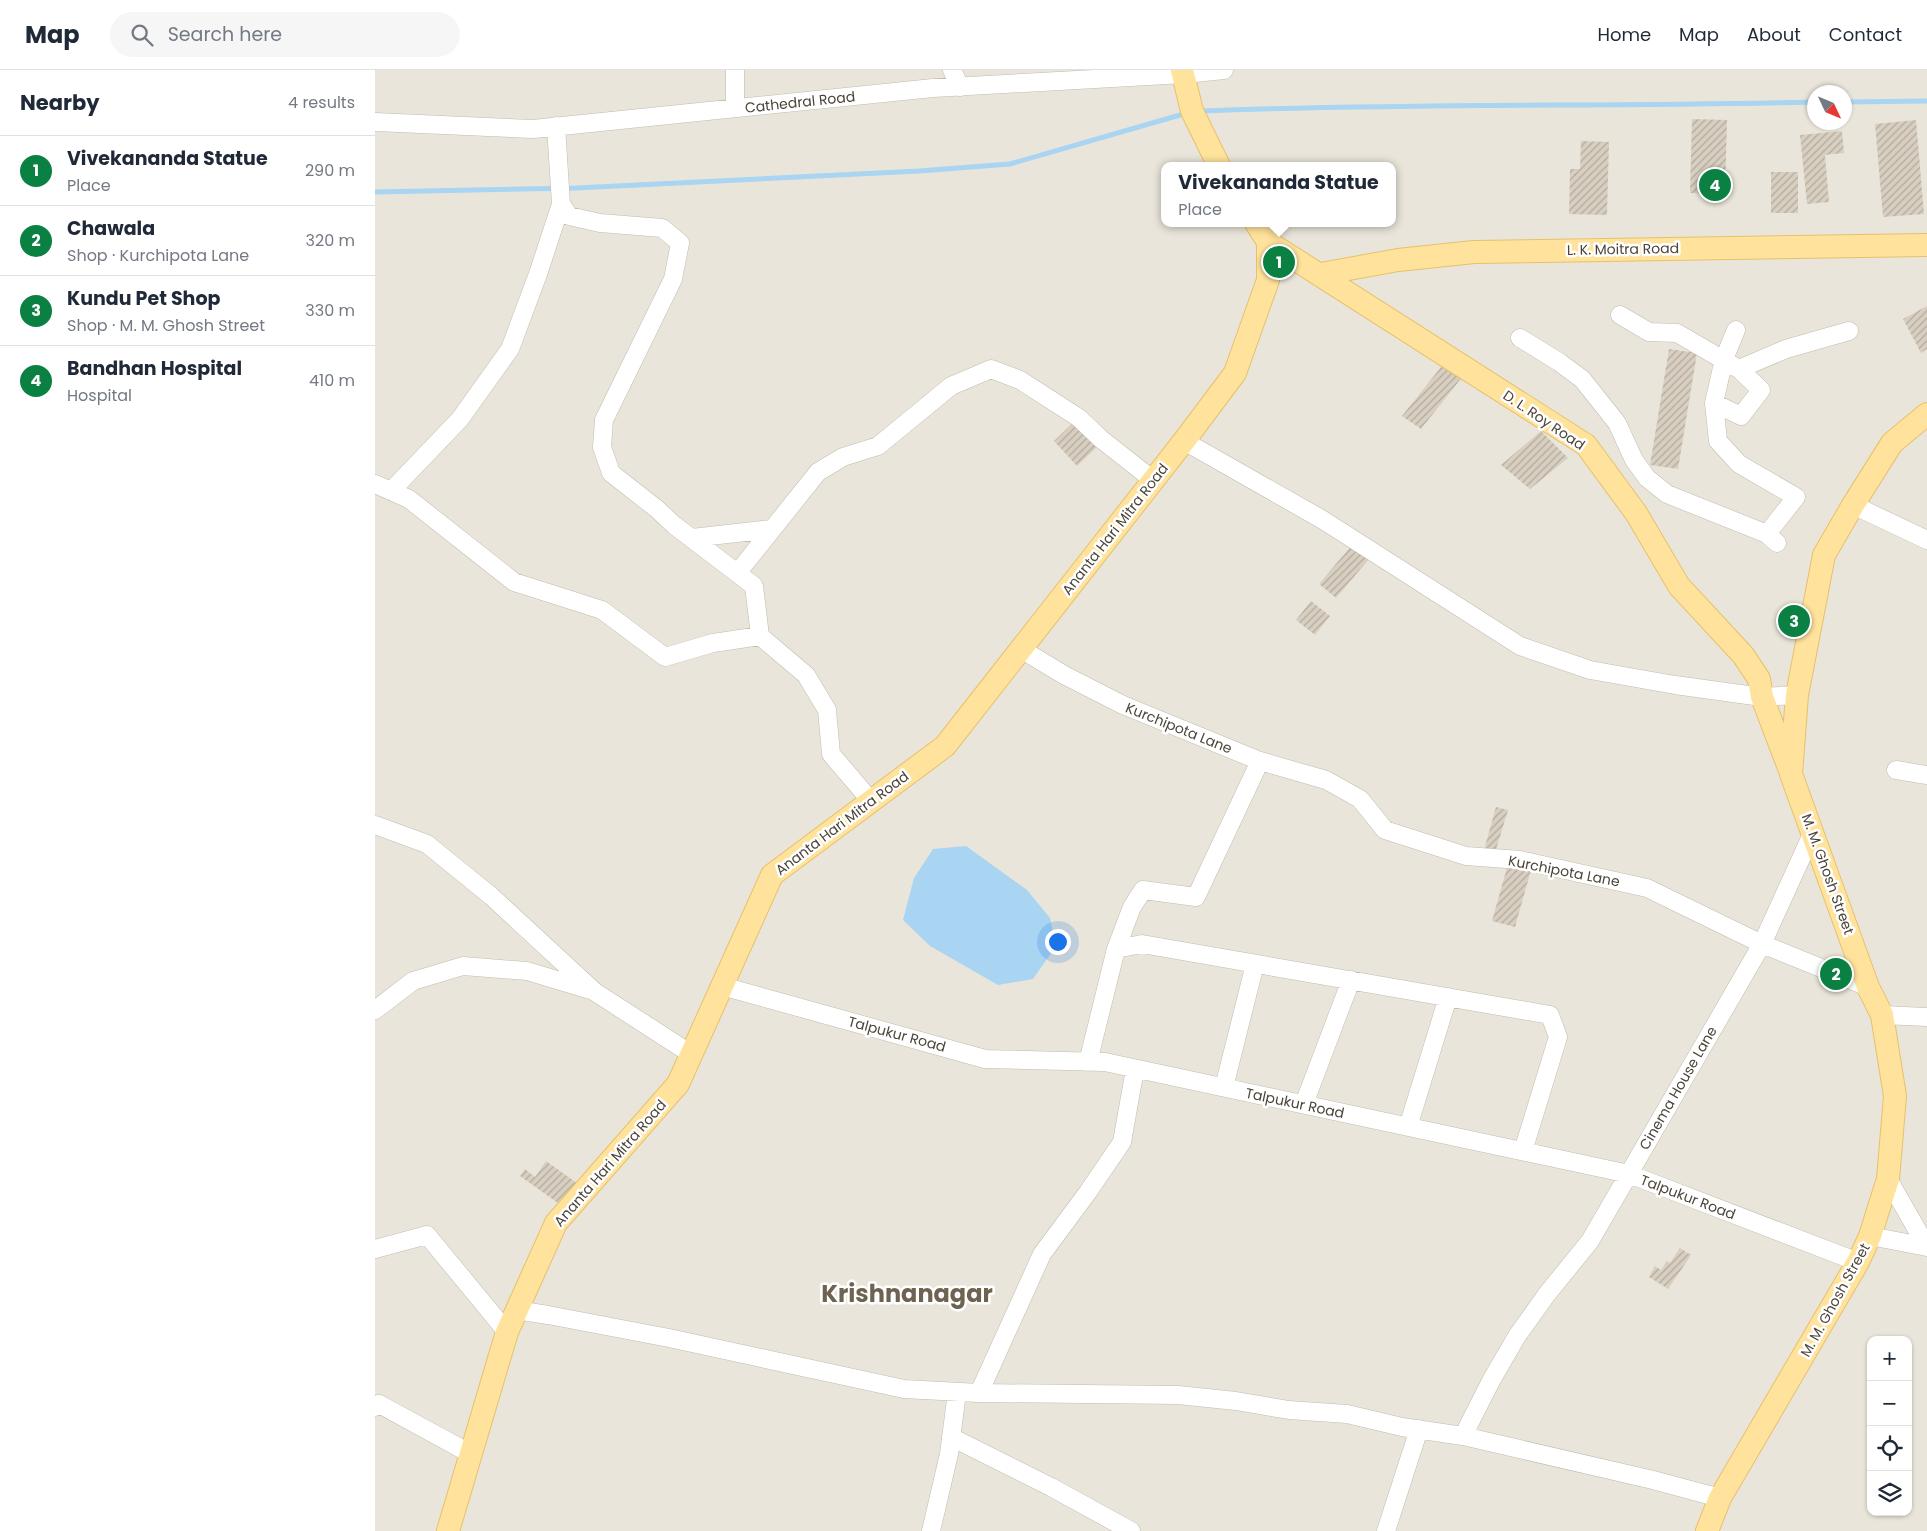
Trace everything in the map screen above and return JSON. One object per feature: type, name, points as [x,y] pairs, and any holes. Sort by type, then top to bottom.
[{"type":"main road","points":[[1183,72],[1192,111],[1217,162]]},
{"type":"main road","name":"D. L. Roy Road","points":[[1259,227],[1268,242],[1321,274],[1586,445],[1637,512],[1679,586],[1743,655],[1759,679],[1761,697],[1791,774]]},
{"type":"main road","name":"Ananta Hari Mitra Road","points":[[448,1531],[507,1332],[557,1222],[678,1084],[772,875],[945,746],[1184,442],[1235,373],[1268,280],[1268,242]]},
{"type":"main road","name":"L. K. Moitra Road","points":[[1321,274],[1398,260],[1474,252],[1927,245]]},
{"type":"main road","name":"M. M. Ghosh Street","points":[[1707,1531],[1720,1498],[1858,1262],[1870,1236],[1888,1179],[1895,1096],[1882,1015],[1868,987],[1791,774],[1797,695],[1823,556],[1892,443],[1927,414]]},
{"type":"street","points":[[735,70],[735,108]]},
{"type":"street","points":[[953,70],[960,87]]},
{"type":"street","name":"Cathedral Road","points":[[375,122],[533,129],[960,87],[1225,70]]},
{"type":"street","points":[[391,491],[460,419],[510,349],[538,274],[561,204],[556,126]]},
{"type":"street","points":[[561,204],[569,216],[600,223],[662,228],[680,243],[673,279],[604,420],[602,446],[611,472],[754,586],[760,636],[806,676],[827,710],[831,754],[871,801]]},
{"type":"street","points":[[1619,314],[1649,332],[1677,333],[1739,369],[1761,390],[1741,416],[1714,402]]},
{"type":"street","points":[[1520,338],[1582,379],[1617,423],[1634,460],[1647,478],[1667,494],[1772,538],[1796,497],[1739,464],[1718,441],[1714,402],[1724,359],[1736,330]]},
{"type":"street","points":[[1739,369],[1786,349],[1849,331]]},
{"type":"street","points":[[738,572],[818,472],[843,457],[878,446],[951,386],[991,369],[1020,380],[1079,418],[1101,439],[1153,480]]},
{"type":"street","points":[[1184,442],[1323,520],[1520,646],[1590,670],[1675,685],[1761,697],[1797,695]]},
{"type":"street","points":[[1611,478],[1634,460]]},
{"type":"street","points":[[375,484],[409,499],[515,582],[602,610],[665,657],[713,643],[760,636]]},
{"type":"street","points":[[1853,505],[1927,540]]},
{"type":"street","points":[[692,538],[772,530]]},
{"type":"street","name":"Kurchipota Lane","points":[[1021,649],[1064,675],[1123,705],[1260,761],[1326,780],[1360,799],[1385,830],[1467,856],[1520,860],[1647,888],[1761,944],[1868,987]]},
{"type":"street","points":[[1088,1062],[1116,948],[1132,907],[1143,890],[1196,897],[1260,761]]},
{"type":"street","points":[[1896,770],[1927,775]]},
{"type":"street","points":[[375,825],[427,844],[491,896],[595,992],[691,1054]]},
{"type":"street","name":"Cinema House Lane","points":[[1463,1436],[1492,1379],[1517,1336],[1547,1294],[1590,1241],[1629,1174],[1761,944],[1813,832]]},
{"type":"street","points":[[1116,948],[1142,944],[1550,1014],[1558,1037],[1523,1151]]},
{"type":"street","points":[[1224,1087],[1255,964]]},
{"type":"street","points":[[375,1010],[413,981],[463,966],[527,971],[595,992]]},
{"type":"street","points":[[1304,1104],[1351,980]]},
{"type":"street","name":"Talpukur Road","points":[[722,986],[985,1059],[1105,1062],[1629,1174],[1858,1262]]},
{"type":"street","points":[[1408,1127],[1448,997]]},
{"type":"street","points":[[1882,1015],[1927,1017]]},
{"type":"street","points":[[979,1393],[1042,1254],[1122,1142],[1135,1069]]},
{"type":"street","points":[[1888,1179],[1927,1247]]},
{"type":"street","points":[[375,1249],[427,1235],[507,1332]]},
{"type":"street","points":[[1870,1236],[1927,1247]]},
{"type":"street","points":[[517,1310],[669,1338],[904,1390],[979,1393],[1178,1395],[1236,1401],[1289,1410],[1347,1414],[1463,1436],[1653,1480],[1720,1498]]},
{"type":"street","points":[[931,1531],[949,1454],[957,1392]]},
{"type":"street","points":[[375,1407],[379,1404],[471,1454]]},
{"type":"street","points":[[1386,1531],[1419,1429]]},
{"type":"street","points":[[951,1437],[1051,1487],[1131,1531]]},
{"type":"shaded area","points":[[375,70],[1927,70],[1927,1531],[375,1531]]},
{"type":"water","points":[[966,846],[1027,890],[1050,918],[1056,946],[1033,979],[998,985],[930,946],[903,920],[914,878],[933,849]]},
{"type":"building","points":[[1692,119],[1727,120],[1725,194],[1690,193]]},
{"type":"building","points":[[1916,120],[1924,214],[1883,217],[1875,124]]},
{"type":"building","points":[[1842,131],[1844,153],[1825,155],[1829,202],[1807,204],[1800,135]]},
{"type":"building","points":[[1581,141],[1609,142],[1607,215],[1569,214],[1570,169],[1580,169]]},
{"type":"building","points":[[1771,172],[1798,172],[1798,213],[1771,213]]},
{"type":"building","points":[[1927,306],[1927,349],[1921,353],[1903,319]]},
{"type":"building","points":[[1669,349],[1697,353],[1678,469],[1650,465]]},
{"type":"building","points":[[1445,362],[1463,376],[1421,429],[1402,416]]},
{"type":"building","points":[[1075,421],[1098,446],[1077,466],[1054,441]]},
{"type":"building","points":[[1541,431],[1568,458],[1530,489],[1501,465]]},
{"type":"building","points":[[1352,545],[1369,559],[1336,598],[1319,584]]},
{"type":"building","points":[[1311,601],[1330,616],[1315,635],[1296,620]]},
{"type":"building","points":[[1496,807],[1508,810],[1495,853],[1484,850]]},
{"type":"building","points":[[1508,864],[1531,870],[1515,927],[1492,921]]},
{"type":"building","points":[[546,1161],[581,1186],[565,1208],[520,1176],[525,1169],[535,1177]]},
{"type":"building","points":[[1680,1248],[1691,1255],[1668,1289],[1649,1277],[1655,1266],[1661,1270],[1667,1261],[1670,1263]]},
{"type":"waterway","points":[[1852,102],[1927,101]]},
{"type":"waterway","points":[[1200,111],[1354,107],[1807,102]]},
{"type":"waterway","points":[[375,192],[576,188],[919,171],[1010,164],[1187,113]]},
{"type":"place","name":"Bandhan Hospital","points":[[1715,185]]},
{"type":"place","name":"Vivekananda Statue","points":[[1279,262]]},
{"type":"place","name":"Kundu Pet Shop","points":[[1794,621]]},
{"type":"place","name":"Chawala","points":[[1836,974]]},
{"type":"district","name":"Krishnanagar","points":[[907,1294]]}]
